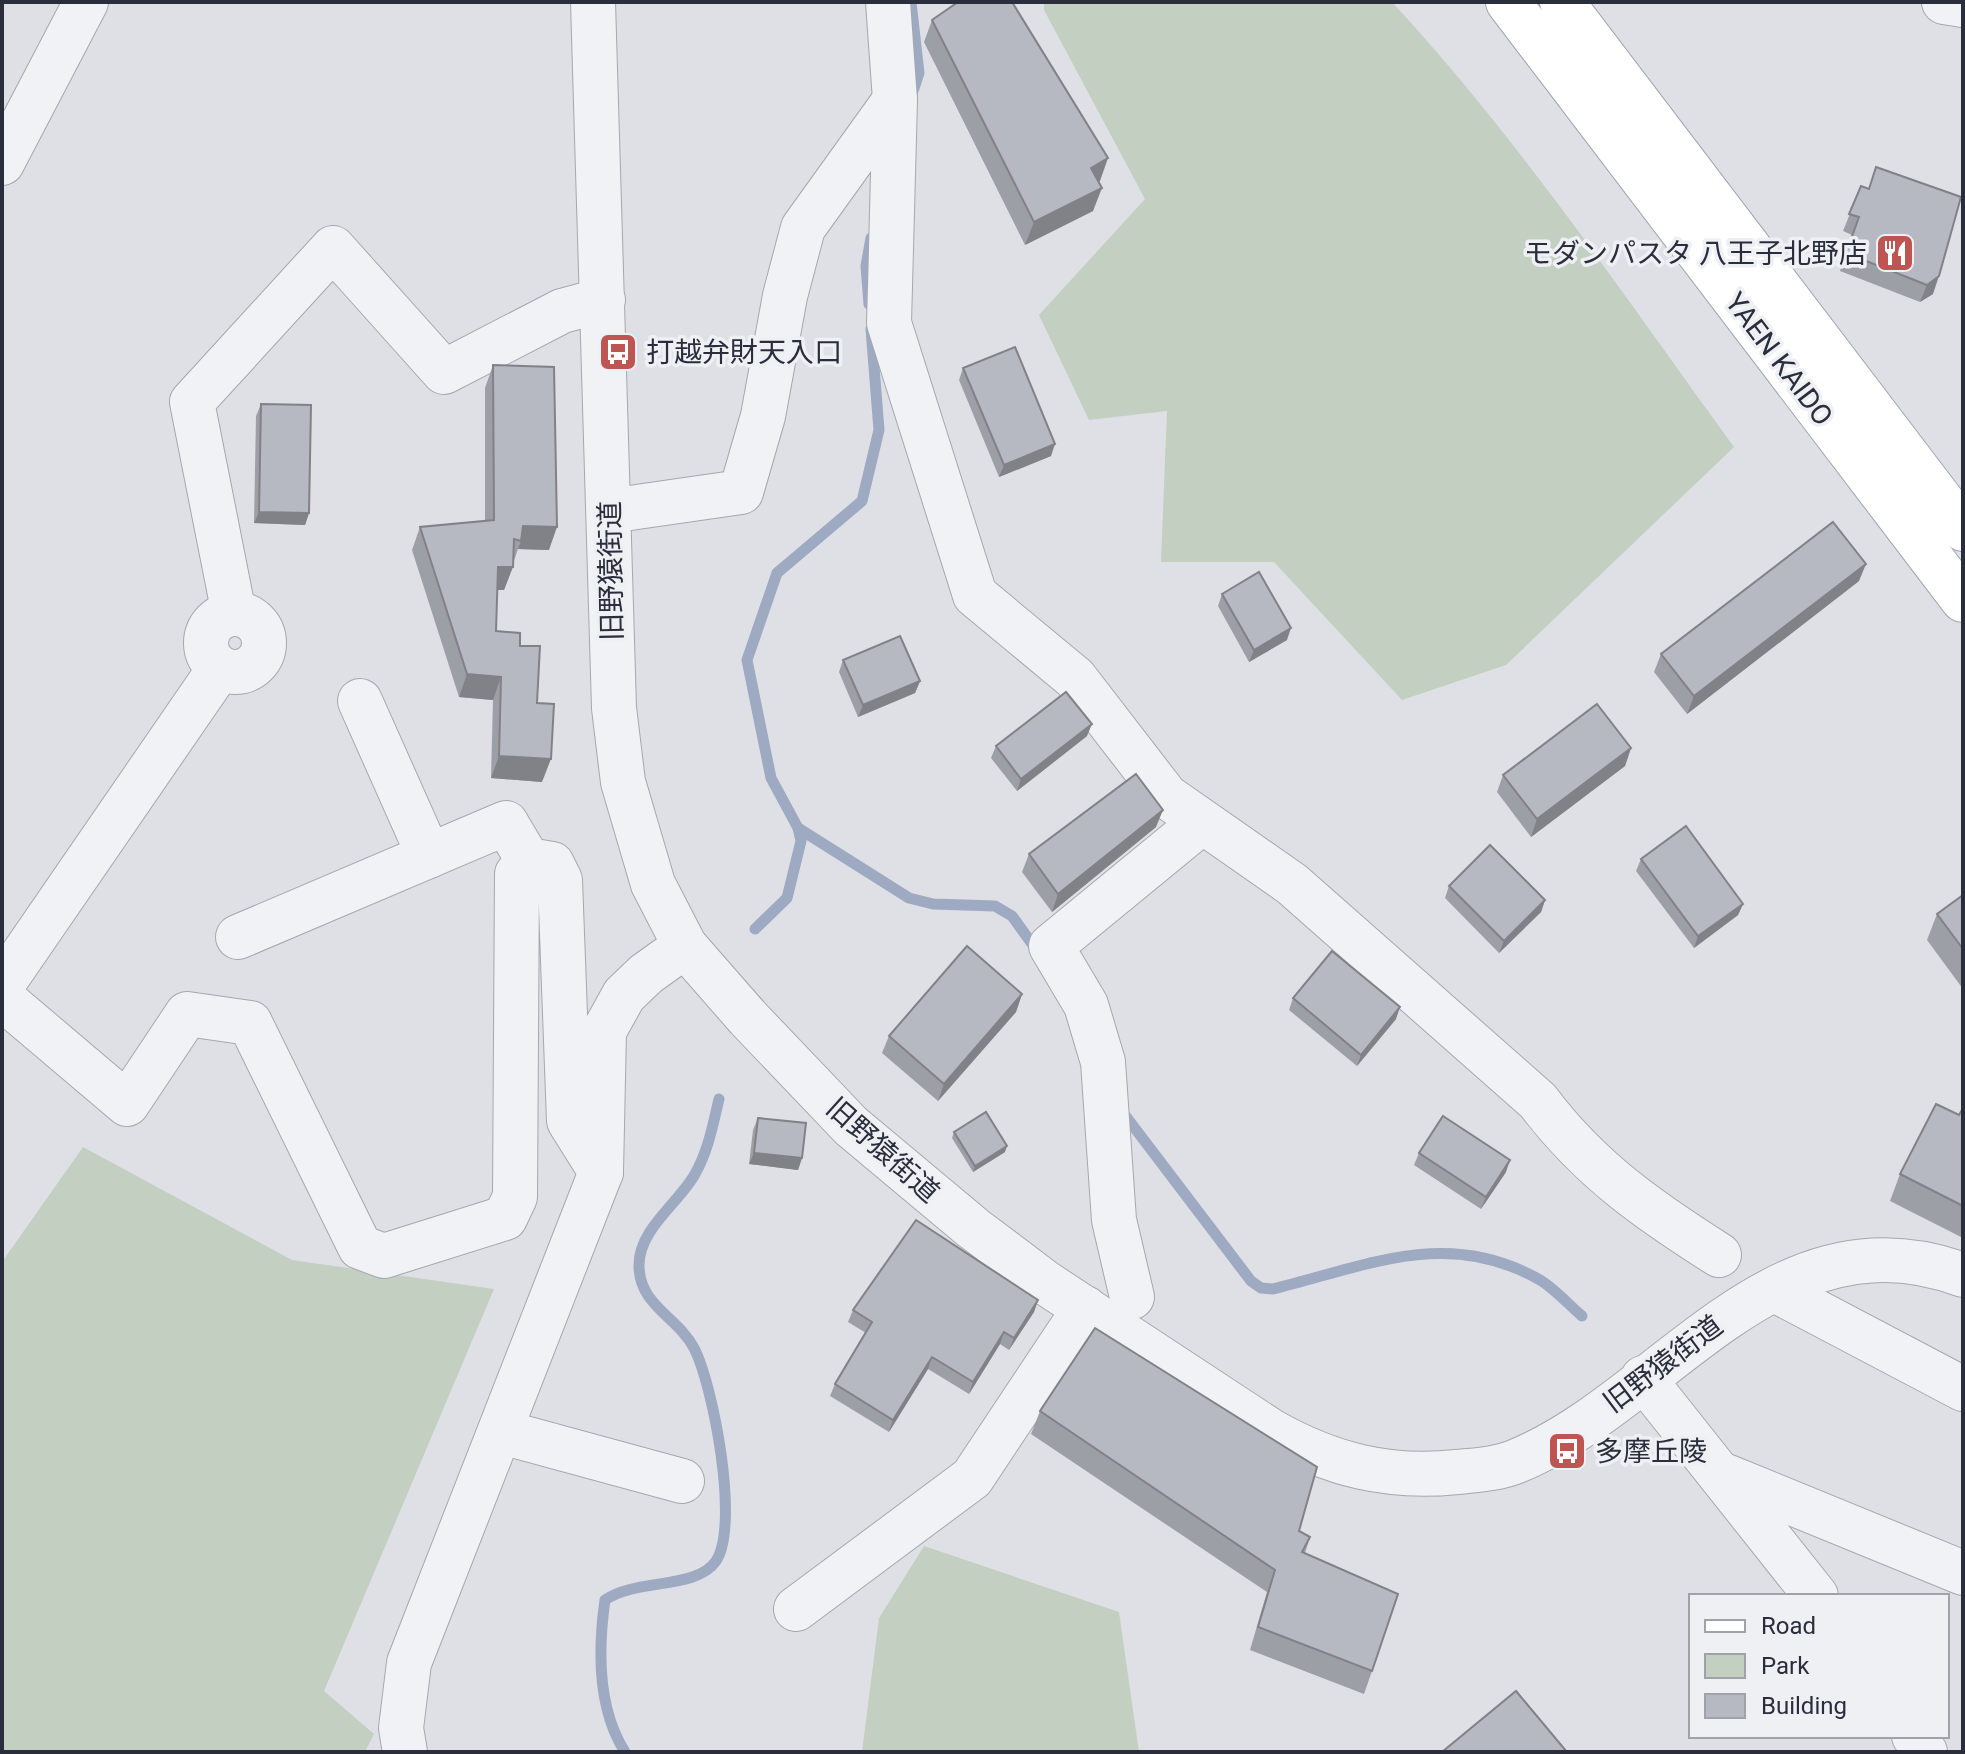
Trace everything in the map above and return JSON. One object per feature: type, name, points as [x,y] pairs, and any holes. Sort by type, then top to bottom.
[{"type":"main road","name":"YAEN KAIDO","points":[[1508,2],[1963,600]]},
{"type":"main road","name":"YAEN KAIDO","points":[[1562,2],[1963,529]]},
{"type":"street","points":[[2,163],[86,2]]},
{"type":"street","name":"旧野猿街道","points":[[593,2],[614,708],[623,782],[653,884],[685,946],[851,1126],[973,1228],[1071,1282],[1306,1451],[1338,1463],[1378,1472],[1437,1474],[1484,1470],[1515,1462],[1604,1409],[1702,1332],[1775,1290],[1828,1269],[1890,1260],[1938,1265],[1963,1275]]},
{"type":"street","points":[[888,2],[895,107],[889,323],[975,595],[1075,678],[1166,796],[1292,884],[1538,1101],[1569,1143],[1600,1171],[1653,1213],[1719,1255]]},
{"type":"street","points":[[1944,2],[1963,5]]},
{"type":"street","points":[[609,511],[741,492],[763,416],[785,296],[803,228],[895,107]]},
{"type":"street","points":[[2,985],[220,668],[207,654],[206,636],[216,620],[234,614],[192,402],[333,248],[444,372],[562,311],[603,300]]},
{"type":"street","points":[[360,701],[429,856]]},
{"type":"street","points":[[796,1609],[972,1478],[1071,1282],[1132,1297],[1114,1220],[1103,1062],[1086,1005],[1051,946],[1202,822]]},
{"type":"street","points":[[238,937],[506,823],[528,860],[552,864],[560,880],[569,1121],[601,1172]]},
{"type":"street","points":[[2,998],[127,1104],[187,1014],[250,1023],[360,1247],[384,1256],[505,1218],[515,1197],[517,874],[528,860]]},
{"type":"street","points":[[405,1752],[401,1728],[409,1663],[502,1432],[601,1172],[604,1031],[624,995],[646,974],[685,946]]},
{"type":"street","points":[[1775,1290],[1963,1389]]},
{"type":"street","points":[[1643,1378],[1814,1594]]},
{"type":"street","points":[[502,1432],[682,1481]]},
{"type":"street","points":[[1723,1476],[1963,1573]]},
{"type":"green space","points":[[1044,2],[1392,2],[1439,54],[1527,163],[1734,447],[1506,665],[1402,700],[1274,562],[1161,562],[1167,411],[1089,420],[1039,315],[1145,199],[1044,10]]},
{"type":"green space","points":[[83,1147],[292,1260],[494,1289],[324,1691],[374,1734],[365,1752],[2,1752],[2,1262]]},
{"type":"green space","points":[[924,1546],[1119,1612],[1139,1752],[862,1752],[879,1618]]},
{"type":"building","points":[[958,2],[1012,2],[1108,158],[1091,168],[1102,188],[1034,222],[932,20]]},
{"type":"building","name":"モダンパスタ 八王子北野店","points":[[1876,167],[1961,197],[1939,276],[1927,285],[1846,253],[1859,217],[1849,214],[1861,186],[1869,189]]},
{"type":"building","points":[[1015,347],[1055,444],[1004,465],[963,368]]},
{"type":"building","points":[[493,365],[554,367],[557,527],[523,526],[521,541],[514,539],[513,567],[498,567],[496,631],[520,633],[520,646],[540,646],[537,703],[554,704],[551,759],[499,756],[501,677],[467,674],[420,527],[494,520]]},
{"type":"building","points":[[261,404],[311,405],[309,513],[259,512]]},
{"type":"building","points":[[1833,522],[1866,564],[1694,696],[1661,654]]},
{"type":"building","points":[[1259,572],[1291,628],[1254,650],[1222,594]]},
{"type":"building","points":[[900,636],[920,681],[863,705],[843,660]]},
{"type":"building","points":[[1066,692],[1092,724],[1021,779],[996,746]]},
{"type":"building","points":[[1597,704],[1631,748],[1537,819],[1503,775]]},
{"type":"building","points":[[1136,774],[1163,810],[1058,894],[1029,854]]},
{"type":"building","points":[[1686,826],[1743,904],[1698,936],[1641,859]]},
{"type":"building","points":[[1490,845],[1545,900],[1504,941],[1449,886]]},
{"type":"building","points":[[1963,895],[1963,949],[1937,914]]},
{"type":"building","points":[[967,946],[1022,994],[944,1084],[889,1036]]},
{"type":"building","points":[[1332,951],[1400,1007],[1361,1055],[1293,998]]},
{"type":"building","points":[[1936,1104],[1959,1115],[1963,1108],[1963,1206],[1900,1174]]},
{"type":"building","points":[[986,1112],[1007,1146],[975,1166],[954,1132]]},
{"type":"building","points":[[1443,1116],[1510,1160],[1486,1197],[1419,1153]]},
{"type":"building","points":[[758,1118],[806,1123],[802,1158],[754,1153]]},
{"type":"building","points":[[916,1220],[1038,1300],[1014,1338],[1004,1332],[973,1382],[932,1357],[893,1420],[835,1384],[872,1322],[853,1310]]},
{"type":"building","points":[[1095,1328],[1317,1467],[1299,1531],[1310,1537],[1302,1552],[1398,1594],[1372,1671],[1258,1627],[1275,1570],[1040,1411]]},
{"type":"building","points":[[1516,1691],[1567,1752],[1442,1752]]},
{"type":"waterway","points":[[911,2],[919,73],[912,94]]},
{"type":"waterway","points":[[869,304],[866,266],[871,238]]},
{"type":"waterway","points":[[755,929],[787,898],[801,841],[798,828],[771,778],[747,660],[777,573],[862,501],[879,430],[871,329]]},
{"type":"waterway","points":[[798,828],[909,898],[933,904],[995,906],[1012,916],[1038,952]]},
{"type":"waterway","points":[[625,1752],[609,1717],[602,1678],[601,1638],[605,1600],[618,1593],[695,1576],[716,1561],[723,1543],[725,1488],[709,1392],[694,1348],[645,1291],[639,1265],[641,1252],[652,1228],[688,1185],[700,1165],[719,1099]]},
{"type":"waterway","points":[[1121,1110],[1251,1281],[1261,1288],[1273,1289],[1375,1262],[1440,1253],[1473,1256],[1506,1264],[1540,1280],[1582,1316]]},
{"type":"place","name":"モダンパスタ 八王子北野店","points":[[1895,253]]},
{"type":"place","name":"打越弁財天入口","points":[[618,352]]},
{"type":"place","name":"多摩丘陵","points":[[1567,1451]]}]
